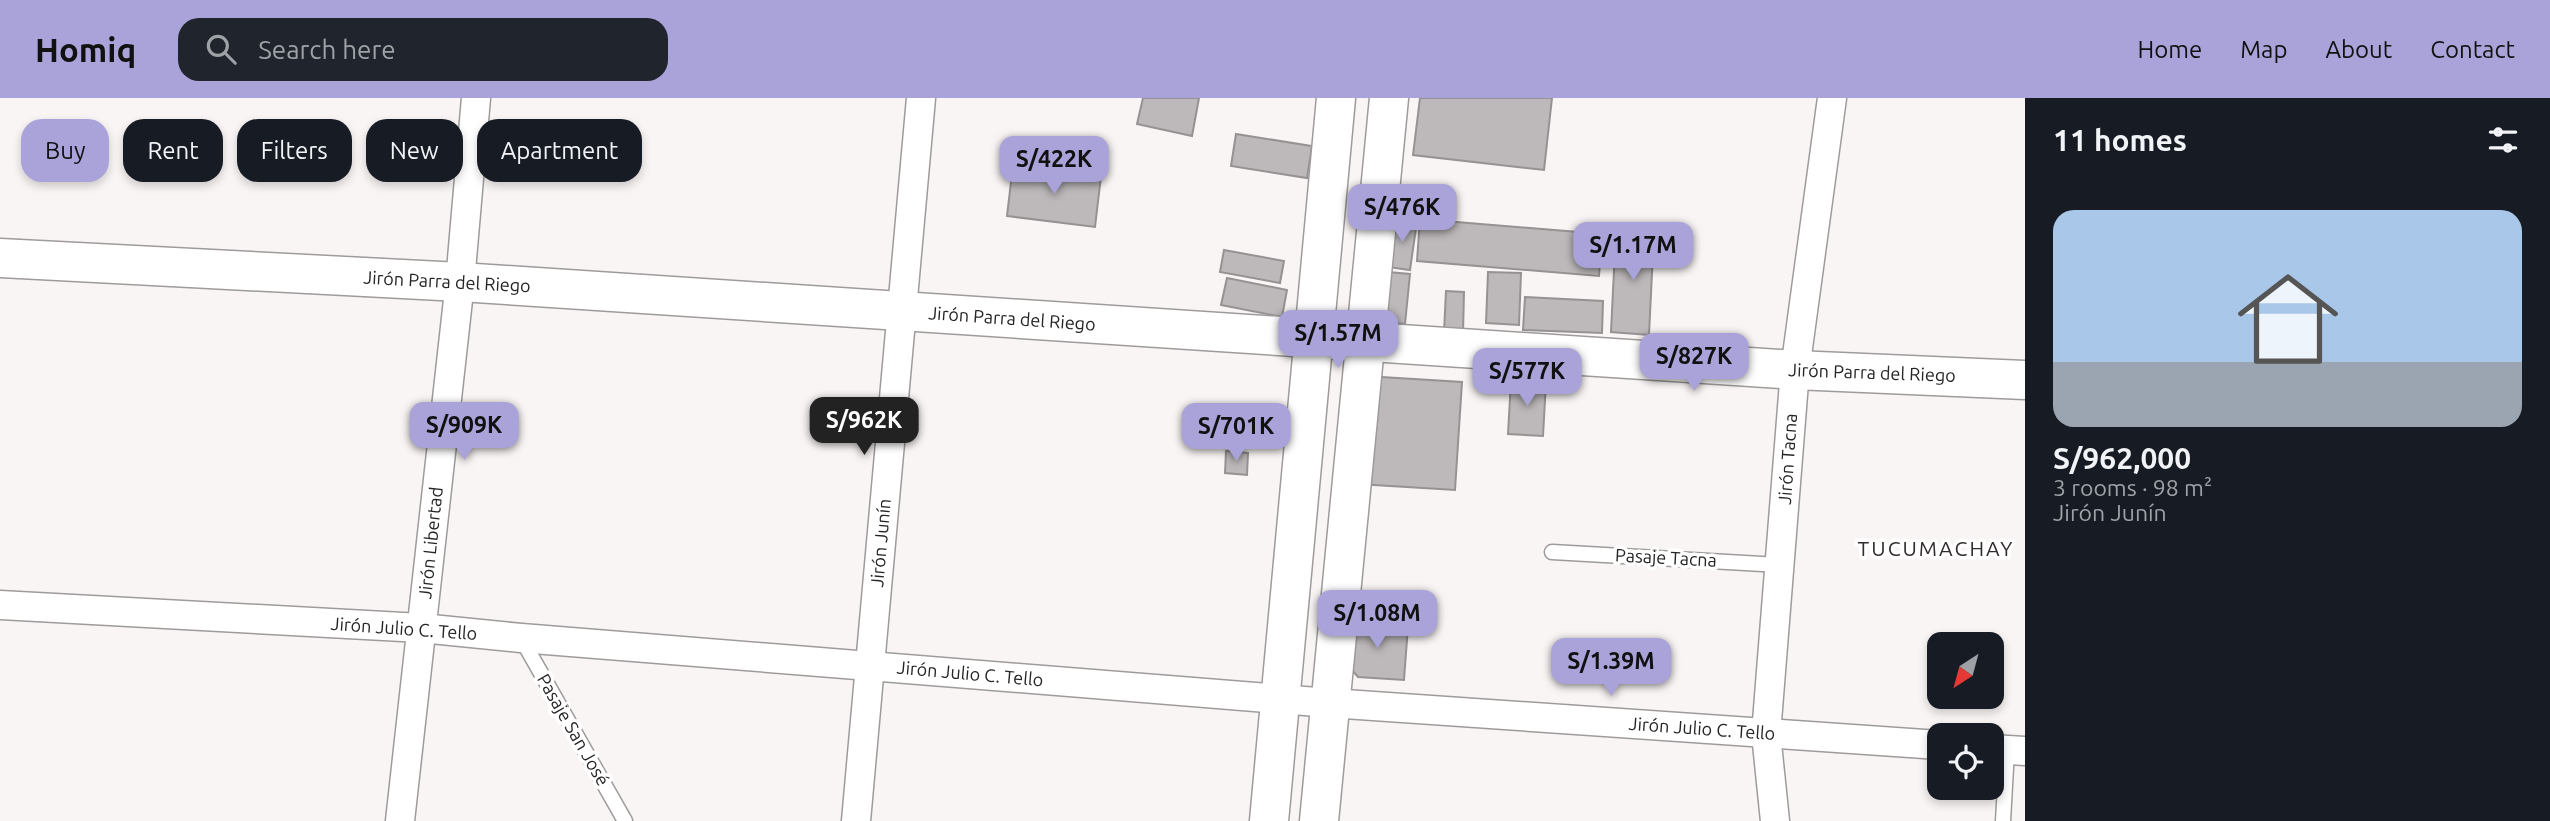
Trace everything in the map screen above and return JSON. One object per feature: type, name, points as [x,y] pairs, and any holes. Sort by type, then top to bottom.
[{"type":"main road","points":[[1269,821],[1336,98]]},
{"type":"main road","points":[[1319,821],[1389,98]]},
{"type":"main road","name":"Jirón Parra del Riego","points":[[0,258],[460,282],[1795,370],[2025,380]]},
{"type":"street","name":"Jirón Libertad","points":[[400,821],[460,282],[476,98]]},
{"type":"street","name":"Jirón Junín","points":[[856,821],[921,98]]},
{"type":"street","name":"Jirón Tacna","points":[[1775,821],[1766,734],[1795,370],[1832,98]]},
{"type":"street","name":"Jirón Julio C. Tello","points":[[0,605],[421,628],[1330,703],[1927,745]]},
{"type":"lane","name":"Pasaje Tacna","points":[[1552,552],[1780,565]]},
{"type":"lane","name":"Pasaje San José","points":[[521,638],[625,821]]},
{"type":"lane","points":[[2003,821],[2008,750]]},
{"type":"building","points":[[1143,98],[1199,98],[1192,136],[1137,124]]},
{"type":"building","points":[[1420,98],[1552,98],[1544,170],[1413,155]]},
{"type":"building","points":[[1236,134],[1312,146],[1307,178],[1231,166]]},
{"type":"building","points":[[1013,165],[1101,176],[1095,227],[1007,216]]},
{"type":"building","points":[[1395,218],[1417,221],[1410,270],[1388,267]]},
{"type":"building","points":[[1420,219],[1602,234],[1599,276],[1417,261]]},
{"type":"building","points":[[1616,229],[1654,231],[1649,335],[1611,332]]},
{"type":"building","points":[[1224,250],[1284,261],[1280,283],[1220,272]]},
{"type":"building","points":[[1388,272],[1410,274],[1405,324],[1382,322]]},
{"type":"building","points":[[1488,272],[1521,273],[1519,325],[1486,323]]},
{"type":"building","points":[[1227,278],[1287,290],[1282,317],[1221,305]]},
{"type":"building","points":[[1446,291],[1464,292],[1463,333],[1444,332]]},
{"type":"building","points":[[1525,297],[1603,301],[1602,333],[1523,330]]},
{"type":"building","points":[[1365,376],[1462,382],[1455,490],[1358,484]]},
{"type":"building","points":[[1511,380],[1546,382],[1543,436],[1508,434]]},
{"type":"building","points":[[1226,451],[1248,453],[1247,475],[1225,473]]},
{"type":"building","points":[[1348,621],[1408,626],[1404,680],[1358,677],[1345,662]]},
{"type":"district","name":"TUCUMACHAY","points":[[1936,549]]}]
